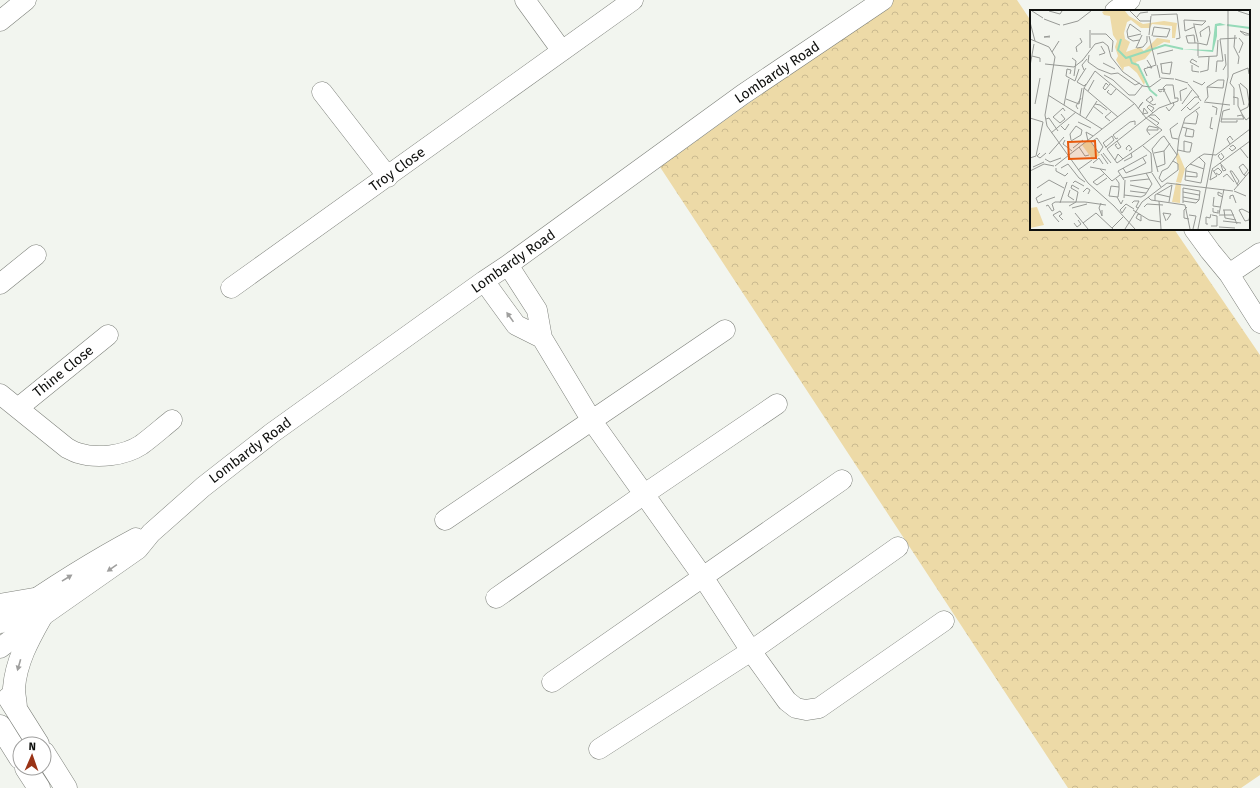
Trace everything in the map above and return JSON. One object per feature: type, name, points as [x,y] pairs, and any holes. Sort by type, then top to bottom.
[{"type":"main road","points":[[0,605],[37,608],[16,676],[14,689],[16,710]]},
{"type":"main road","points":[[0,684],[33,736]]},
{"type":"main road","points":[[1,728],[12,745]]},
{"type":"main road","points":[[52,766],[66,788]]},
{"type":"main road","points":[[31,776],[39,788]]},
{"type":"street","points":[[0,21],[26,0]]},
{"type":"street","points":[[525,0],[562,51]]},
{"type":"street","name":"Troy Close","points":[[231,288],[388,177],[457,125],[632,0]]},
{"type":"street","name":"Lombardy Road","points":[[0,648],[37,608],[102,556],[139,537],[151,533],[203,487],[272,434],[742,95],[883,0]]},
{"type":"street","points":[[1116,10],[1130,0]]},
{"type":"street","points":[[322,92],[388,177]]},
{"type":"street","points":[[1195,230],[1229,274],[1260,323]]},
{"type":"street","points":[[1229,274],[1260,253]]},
{"type":"street","points":[[0,284],[36,255]]},
{"type":"street","points":[[508,265],[537,310],[542,338],[592,421],[643,495],[703,577],[751,650],[787,701],[796,708],[806,710],[818,708],[944,620]]},
{"type":"street","points":[[484,280],[516,325],[542,338]]},
{"type":"street","points":[[444,520],[725,330]]},
{"type":"street","name":"Thine Close","points":[[18,408],[108,335]]},
{"type":"street","points":[[0,394],[67,448],[78,454],[98,456],[129,451],[141,445],[172,420]]},
{"type":"street","points":[[496,598],[643,495],[777,404]]},
{"type":"street","points":[[552,682],[842,480]]},
{"type":"street","points":[[599,749],[751,650],[898,547]]},
{"type":"street","name":"Lombardy Road","points":[[0,623],[37,608]]},
{"type":"green space","points":[[892,0],[1017,0],[1030,20],[1030,230],[1175,230],[1260,355],[1260,775],[1241,788],[1068,788],[660,167]]}]
